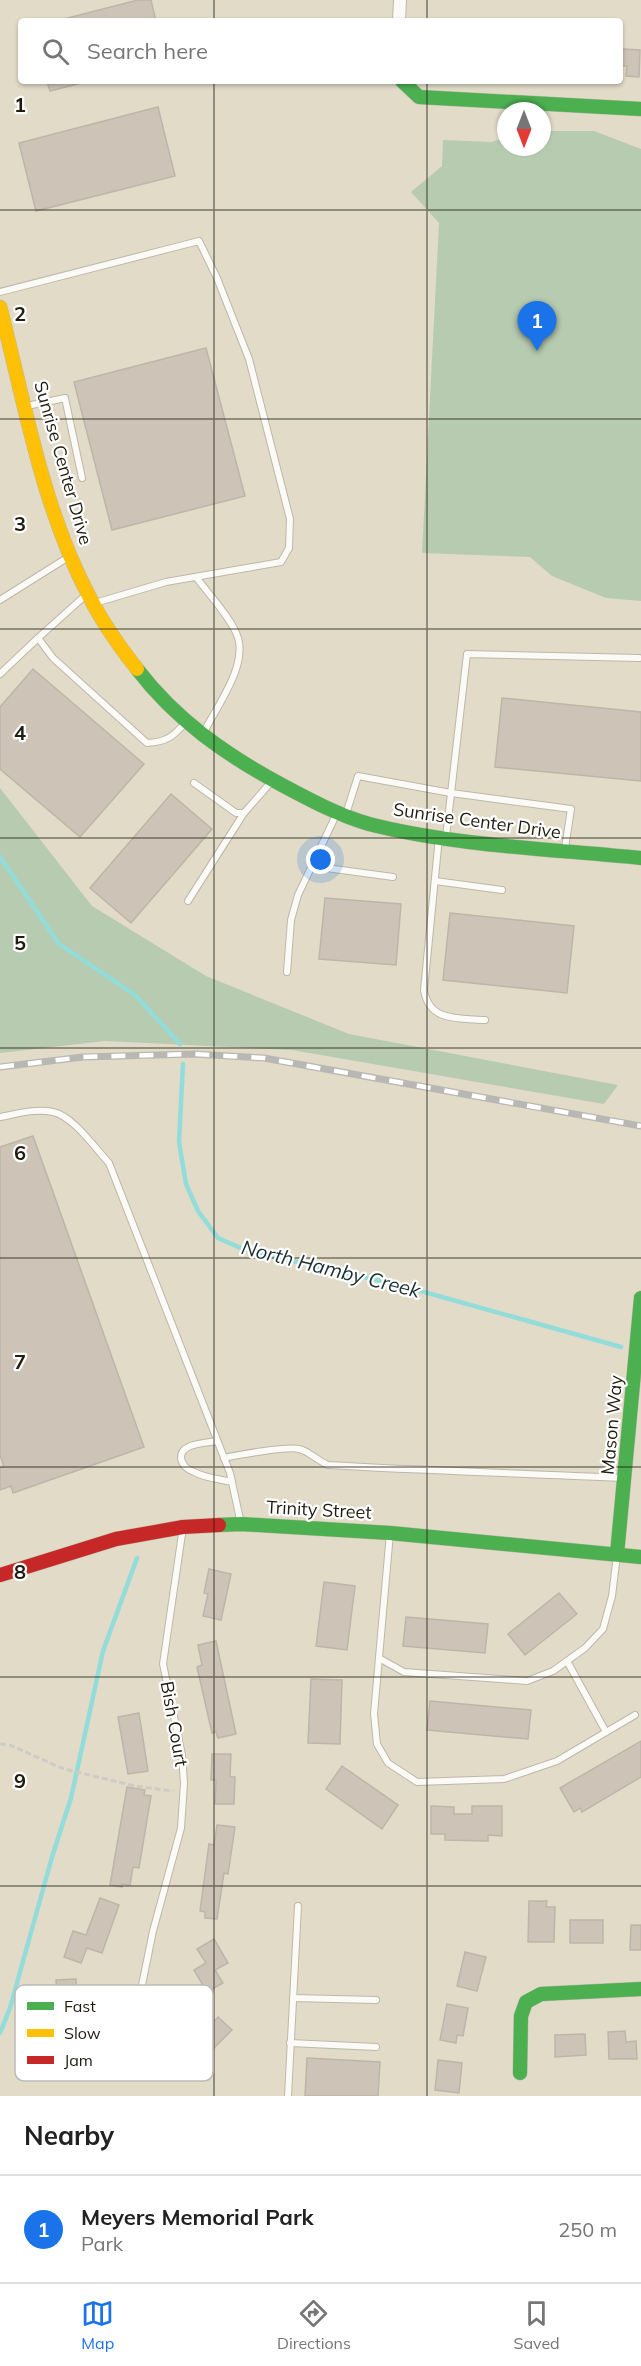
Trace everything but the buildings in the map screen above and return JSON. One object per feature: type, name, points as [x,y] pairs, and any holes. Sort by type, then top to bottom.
[{"type":"street","points":[[399,18],[400,0]]},
{"type":"street","points":[[404,84],[419,97],[641,109]]},
{"type":"street","name":"Sunrise Center Drive","points":[[0,307],[56,516],[70,555],[90,599],[124,653],[154,689],[186,721],[225,753],[311,802],[378,825],[442,837],[641,858]]},
{"type":"street","name":"Mason Way","points":[[617,1554],[641,1298]]},
{"type":"street","name":"Trinity Street","points":[[0,1575],[116,1539],[183,1527],[241,1524],[390,1533],[641,1557]]},
{"type":"street","points":[[520,2073],[521,2016],[526,2002],[541,1994],[641,1989]]},
{"type":"lane","points":[[0,292],[199,241],[249,359],[290,519],[289,548],[281,562],[166,582],[90,599],[38,638],[0,674]]},
{"type":"lane","points":[[26,406],[65,398],[82,478]]},
{"type":"lane","points":[[0,600],[70,555]]},
{"type":"lane","points":[[196,577],[237,633],[241,649],[230,684],[202,734]]},
{"type":"lane","points":[[38,638],[53,658],[147,743],[164,742],[175,736],[186,721]]},
{"type":"lane","points":[[484,1020],[442,1016],[426,1001],[424,990],[435,881],[451,793],[467,654],[639,658]]},
{"type":"lane","points":[[287,972],[291,920],[298,895],[342,813],[358,776],[451,793],[571,808],[565,851]]},
{"type":"lane","points":[[189,901],[244,813],[272,780]]},
{"type":"lane","points":[[194,783],[236,813],[244,813]]},
{"type":"lane","points":[[312,866],[393,877]]},
{"type":"lane","points":[[435,881],[502,890]]},
{"type":"lane","points":[[0,1117],[33,1111],[55,1112],[77,1126],[109,1163],[224,1458],[241,1524]]},
{"type":"lane","points":[[217,1441],[191,1446],[184,1450],[181,1456],[183,1465],[192,1472],[232,1482]]},
{"type":"lane","points":[[224,1458],[300,1449],[317,1461],[328,1465],[432,1472],[537,1473],[625,1478]]},
{"type":"lane","name":"Bish Court","points":[[142,1985],[153,1931],[181,1828],[182,1755],[163,1664],[183,1527]]},
{"type":"lane","points":[[390,1533],[375,1713],[377,1744],[388,1763],[417,1782],[504,1779],[557,1761],[635,1715]]},
{"type":"lane","points":[[379,1658],[404,1672],[527,1681],[553,1671],[585,1648],[603,1629],[612,1596],[617,1554]]},
{"type":"lane","points":[[567,1661],[606,1732]]},
{"type":"lane","points":[[288,2096],[298,1906]]},
{"type":"lane","points":[[293,1998],[375,2000]]},
{"type":"lane","points":[[290,2043],[376,2047]]},
{"type":"path","points":[[0,1744],[10,1745],[64,1769],[135,1786],[183,1792]]},
{"type":"green space","points":[[551,131],[594,131],[641,149],[641,601],[606,598],[552,576],[530,557],[422,553],[439,223],[411,192],[442,166],[443,140],[491,142],[497,140],[497,156],[551,156]]},
{"type":"green space","points":[[0,788],[92,906],[206,976],[349,1034],[618,1085],[604,1104],[292,1050],[105,1041],[0,1053]]},
{"type":"waterway","name":"North Hamby Creek","points":[[0,857],[59,944],[135,995],[180,1044]]},
{"type":"waterway","name":"North Hamby Creek","points":[[183,1064],[179,1142],[186,1184],[198,1211],[218,1238],[245,1250],[399,1285],[621,1347]]},
{"type":"waterway","points":[[16,1985],[71,1798],[103,1651],[137,1558]]},
{"type":"waterway","points":[[0,2033],[15,1990]]},
{"type":"railway","points":[[0,1067],[83,1057],[194,1054],[264,1058],[641,1126]]},
{"type":"traffic: fast","points":[[405,84],[419,97],[641,109]]},
{"type":"traffic: fast","points":[[137,669],[168,704],[222,749],[282,785],[346,816],[402,831],[470,842],[641,858]]},
{"type":"traffic: fast","points":[[617,1554],[641,1298]]},
{"type":"traffic: fast","points":[[219,1525],[241,1524],[390,1533],[641,1557]]},
{"type":"traffic: fast","points":[[520,2073],[521,2016],[526,2002],[541,1994],[641,1989]]},
{"type":"traffic: slow","points":[[0,307],[36,454],[59,527],[94,606],[137,669]]},
{"type":"traffic: jam","points":[[0,1575],[116,1539],[183,1527],[219,1525]]},
{"type":"place","name":"Meyers Memorial Park","points":[[537,351]]}]
